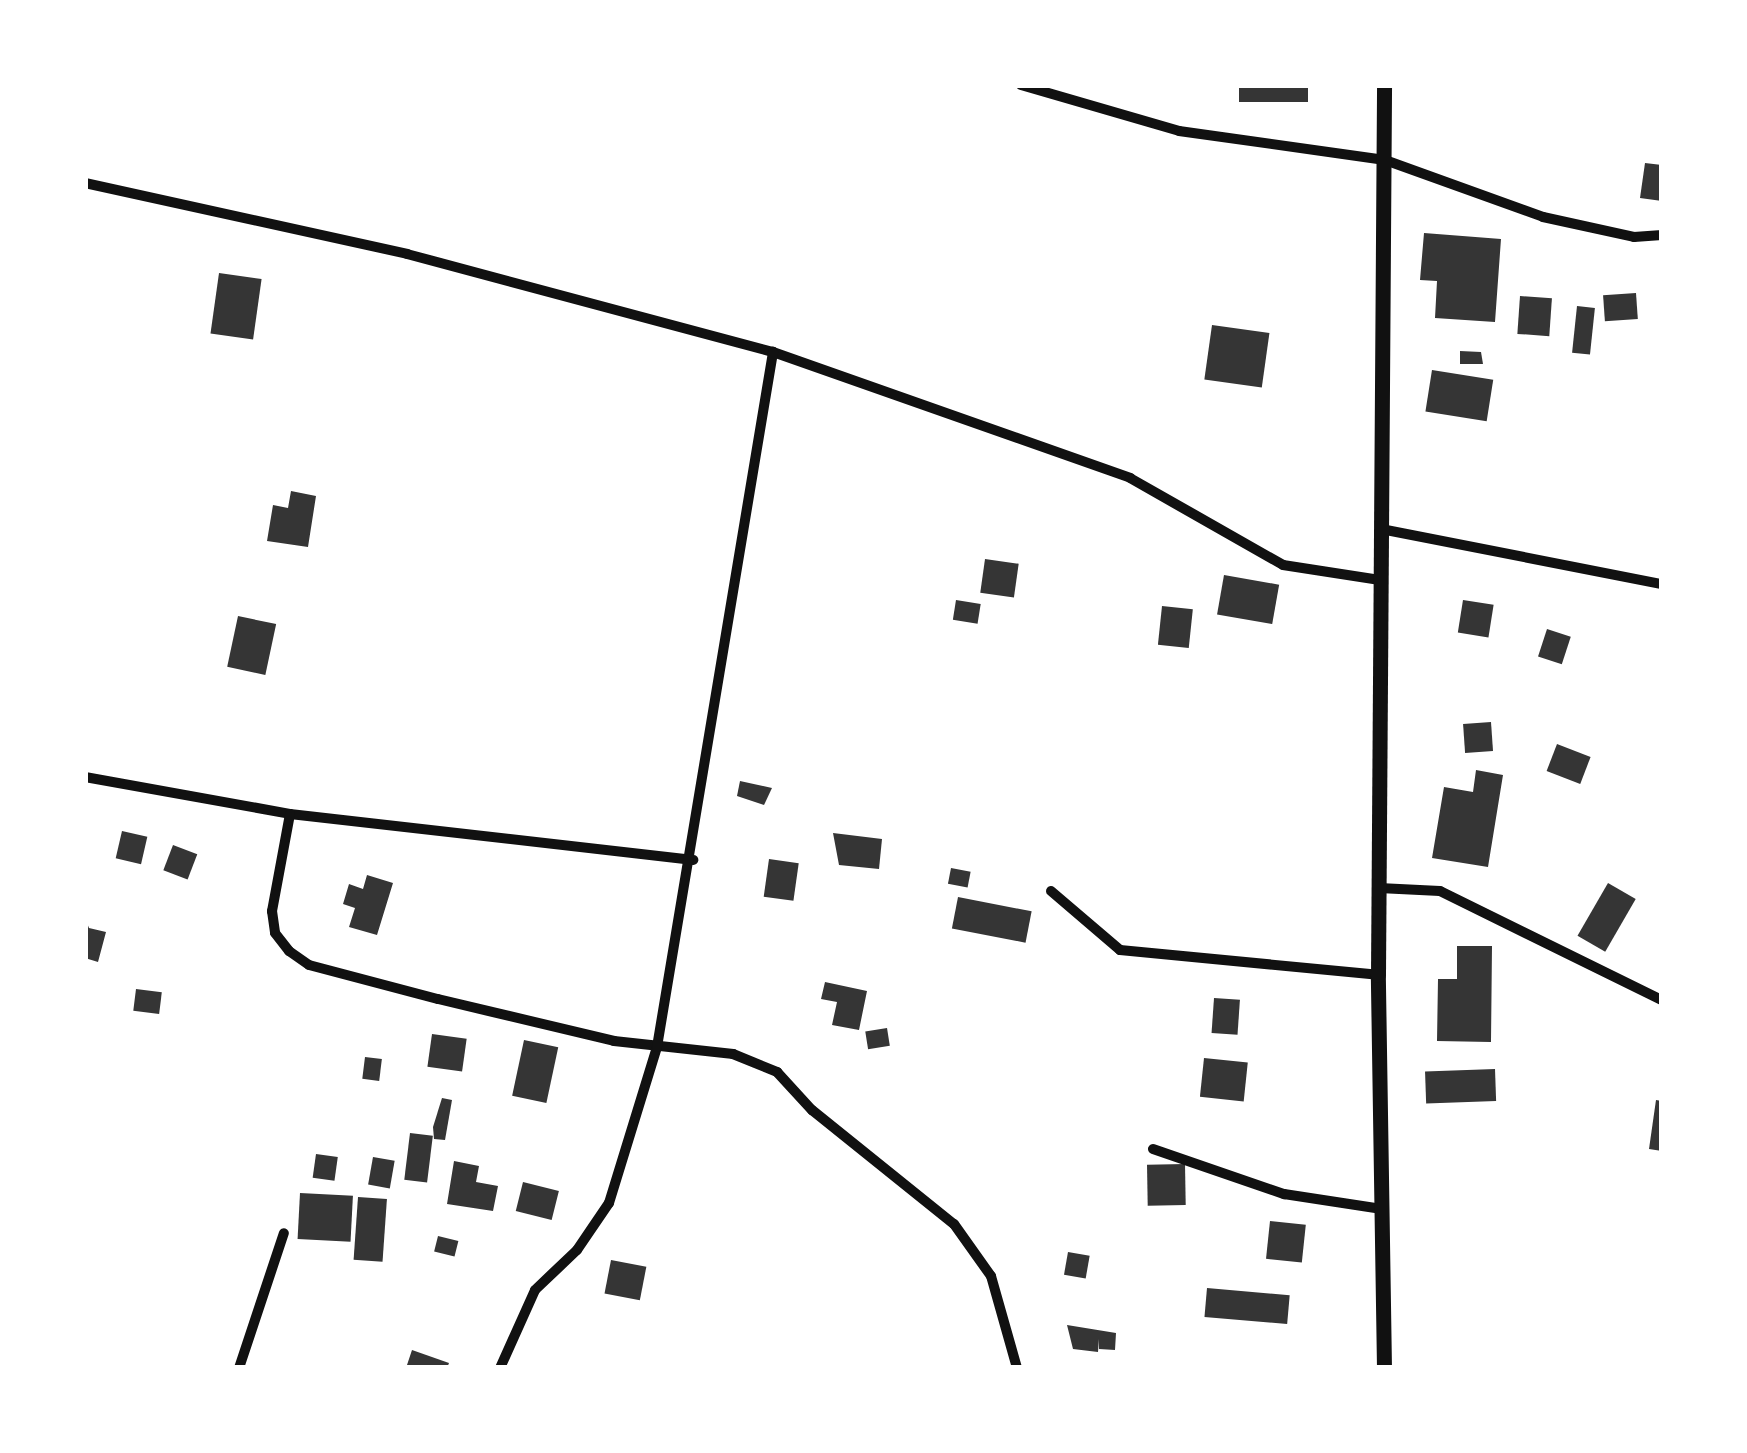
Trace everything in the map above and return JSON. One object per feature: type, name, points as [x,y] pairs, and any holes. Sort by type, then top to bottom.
[{"type":"street","points":[[1020,85],[1180,131],[1385,160],[1543,217],[1634,237],[1662,235]]},
{"type":"street","points":[[1384,85],[1378,975],[1384,1368]]},
{"type":"street","points":[[85,182],[406,254],[773,352],[1130,478],[1282,565],[1380,580]]},
{"type":"street","points":[[500,1368],[535,1290],[577,1250],[610,1204],[657,1047],[692,860],[714,680],[773,352]]},
{"type":"street","points":[[1381,529],[1662,584]]},
{"type":"street","points":[[85,777],[290,814],[692,860]]},
{"type":"street","points":[[290,814],[272,911],[275,933],[309,965],[657,1047],[733,1054],[777,1072],[812,1110],[954,1224],[991,1276],[1018,1368]]},
{"type":"street","points":[[1380,888],[1440,892],[1662,1000]]},
{"type":"street","points":[[1051,891],[1120,950],[1378,975]]},
{"type":"street","points":[[1153,1149],[1284,1194],[1382,1209]]},
{"type":"street","points":[[239,1368],[284,1234]]},
{"type":"building","points":[[1239,85],[1308,85],[1308,102],[1239,102]]},
{"type":"building","points":[[1645,163],[1662,165],[1662,201],[1640,198]]},
{"type":"building","points":[[1424,233],[1501,239],[1495,322],[1435,318],[1437,281],[1420,280]]},
{"type":"building","points":[[219,273],[262,279],[253,339],[211,333]]},
{"type":"building","points":[[1636,293],[1638,319],[1605,321],[1603,295]]},
{"type":"building","points":[[1520,296],[1552,298],[1549,336],[1517,334]]},
{"type":"building","points":[[1577,306],[1595,308],[1590,355],[1572,353]]},
{"type":"building","points":[[1212,325],[1269,333],[1262,388],[1204,379]]},
{"type":"building","points":[[1460,351],[1481,352],[1483,364],[1460,364]]},
{"type":"building","points":[[1432,370],[1493,380],[1487,421],[1425,411]]},
{"type":"building","points":[[291,491],[316,496],[308,547],[267,541],[273,505],[288,508]]},
{"type":"building","points":[[985,559],[1019,564],[1014,597],[980,593]]},
{"type":"building","points":[[1224,575],[1279,585],[1272,624],[1217,614]]},
{"type":"building","points":[[956,600],[981,604],[978,624],[953,620]]},
{"type":"building","points":[[1463,600],[1494,605],[1488,637],[1458,633]]},
{"type":"building","points":[[1162,606],[1193,609],[1189,648],[1158,645]]},
{"type":"building","points":[[238,616],[276,624],[265,675],[227,667]]},
{"type":"building","points":[[1547,629],[1571,637],[1562,664],[1538,657]]},
{"type":"building","points":[[1491,722],[1493,751],[1465,753],[1463,724]]},
{"type":"building","points":[[1557,744],[1591,757],[1580,784],[1547,771]]},
{"type":"building","points":[[1476,770],[1503,775],[1488,867],[1432,858],[1444,787],[1473,792]]},
{"type":"building","points":[[740,781],[772,788],[764,805],[737,796]]},
{"type":"building","points":[[122,831],[147,837],[141,864],[116,858]]},
{"type":"building","points":[[833,833],[882,839],[879,869],[839,865]]},
{"type":"building","points":[[173,845],[197,854],[188,880],[163,870]]},
{"type":"building","points":[[769,859],[799,863],[793,901],[764,897]]},
{"type":"building","points":[[951,868],[971,872],[968,888],[948,884]]},
{"type":"building","points":[[367,875],[393,883],[377,935],[349,927],[355,908],[343,904],[349,884],[363,889]]},
{"type":"building","points":[[1608,883],[1636,899],[1605,952],[1578,936]]},
{"type":"building","points":[[958,897],[1032,911],[1026,943],[952,928]]},
{"type":"building","points":[[85,918],[89,928],[106,932],[98,962],[85,958]]},
{"type":"building","points":[[1457,946],[1492,946],[1491,1042],[1437,1041],[1438,979],[1457,979]]},
{"type":"building","points":[[825,982],[867,991],[859,1030],[832,1025],[837,1002],[821,999]]},
{"type":"building","points":[[136,989],[162,992],[159,1014],[133,1011]]},
{"type":"building","points":[[1214,998],[1240,1000],[1237,1035],[1212,1033]]},
{"type":"building","points":[[887,1028],[890,1046],[868,1049],[865,1031]]},
{"type":"building","points":[[432,1034],[467,1039],[462,1072],[427,1067]]},
{"type":"building","points":[[524,1040],[558,1047],[546,1103],[512,1096]]},
{"type":"building","points":[[365,1057],[382,1059],[379,1081],[362,1079]]},
{"type":"building","points":[[1204,1058],[1248,1063],[1244,1101],[1200,1097]]},
{"type":"building","points":[[1495,1069],[1496,1101],[1426,1103],[1425,1071]]},
{"type":"building","points":[[442,1098],[452,1100],[445,1140],[434,1139],[433,1127]]},
{"type":"building","points":[[1656,1100],[1662,1101],[1662,1151],[1649,1149]]},
{"type":"building","points":[[410,1133],[433,1136],[427,1182],[404,1180]]},
{"type":"building","points":[[316,1154],[338,1157],[334,1181],[313,1178]]},
{"type":"building","points":[[373,1157],[395,1161],[390,1188],[368,1185]]},
{"type":"building","points":[[454,1161],[479,1166],[476,1182],[498,1186],[493,1211],[447,1204]]},
{"type":"building","points":[[1185,1164],[1186,1205],[1148,1206],[1147,1165]]},
{"type":"building","points":[[523,1182],[559,1191],[552,1220],[516,1211]]},
{"type":"building","points":[[300,1193],[353,1196],[351,1242],[298,1239]]},
{"type":"building","points":[[358,1197],[387,1199],[383,1262],[354,1260]]},
{"type":"building","points":[[1270,1221],[1306,1225],[1302,1263],[1266,1259]]},
{"type":"building","points":[[438,1236],[458,1241],[455,1257],[434,1252]]},
{"type":"building","points":[[1068,1252],[1090,1256],[1086,1278],[1064,1275]]},
{"type":"building","points":[[611,1260],[646,1267],[640,1300],[605,1293]]},
{"type":"building","points":[[1207,1288],[1290,1295],[1287,1324],[1204,1317]]},
{"type":"building","points":[[1067,1325],[1116,1333],[1115,1350],[1099,1349],[1099,1339],[1098,1352],[1073,1349]]},
{"type":"building","points":[[412,1350],[449,1363],[447,1368],[406,1368]]}]
